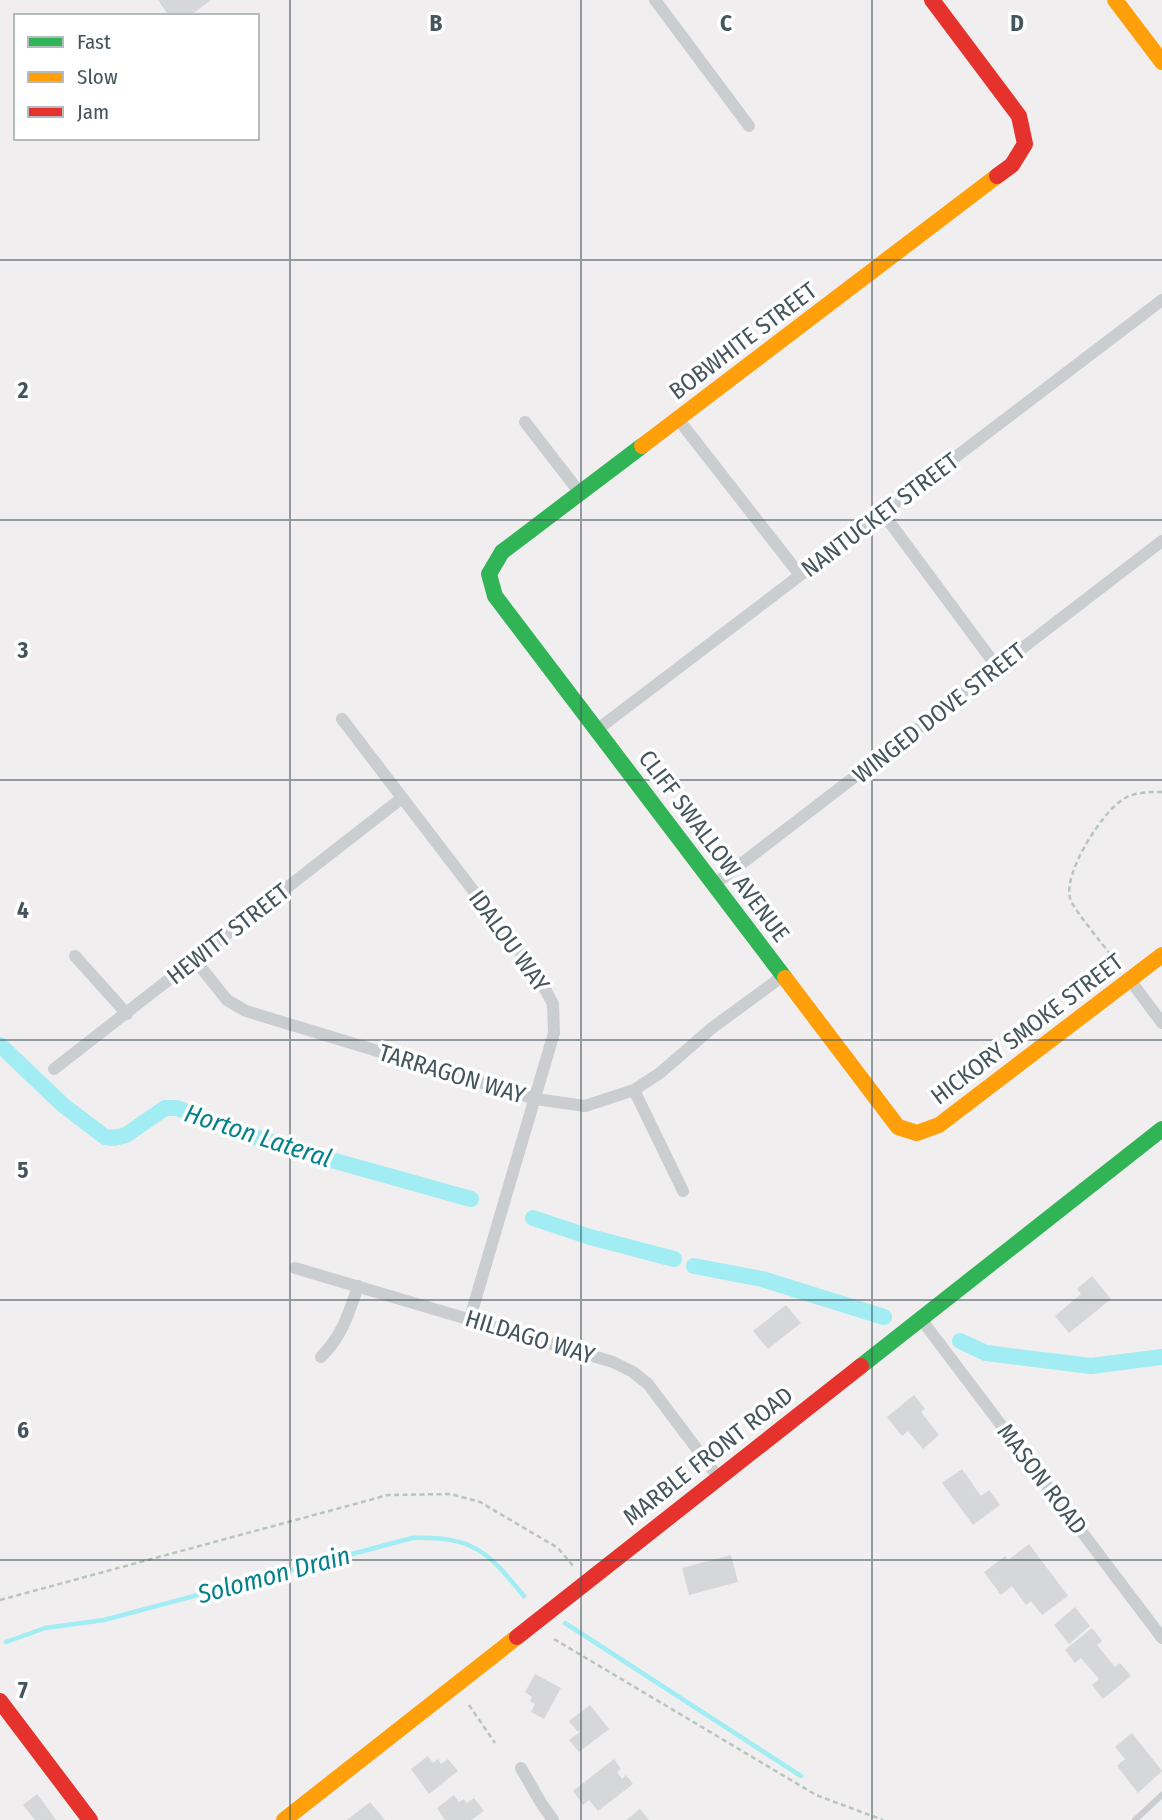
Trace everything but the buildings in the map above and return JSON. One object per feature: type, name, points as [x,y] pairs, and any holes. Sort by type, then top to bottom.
[{"type":"street","points":[[655,0],[749,126]]},
{"type":"street","name":"BOBWHITE STREET","points":[[489,574],[502,552],[1012,165],[1025,144],[1019,116],[932,0]]},
{"type":"street","points":[[1115,0],[1162,62]]},
{"type":"street","name":"NANTUCKET STREET","points":[[598,729],[1162,300]]},
{"type":"street","points":[[678,419],[800,575]]},
{"type":"street","points":[[525,422],[580,494]]},
{"type":"street","points":[[882,512],[998,667]]},
{"type":"street","name":"WINGED DOVE STREET","points":[[715,884],[1162,541]]},
{"type":"street","name":"CLIFF SWALLOW AVENUE","points":[[489,574],[495,596],[898,1127],[917,1133]]},
{"type":"street","name":"IDALOU WAY","points":[[342,719],[537,974],[553,1004],[554,1033],[470,1318]]},
{"type":"street","name":"HEWITT STREET","points":[[54,1069],[402,798]]},
{"type":"street","name":"HICKORY SMOKE STREET","points":[[917,1133],[939,1125],[1126,975],[1162,955]]},
{"type":"street","points":[[75,956],[127,1014]]},
{"type":"street","name":"TARRAGON WAY","points":[[195,960],[227,1000],[246,1011],[536,1099],[585,1106],[634,1090],[660,1073],[712,1028],[783,976]]},
{"type":"street","points":[[1126,975],[1162,1023]]},
{"type":"street","points":[[634,1090],[683,1191]]},
{"type":"street","name":"MARBLE FRONT ROAD","points":[[284,1820],[1162,1129]]},
{"type":"street","name":"HILDAGO WAY","points":[[295,1268],[470,1318],[613,1362],[634,1372],[649,1384],[718,1477]]},
{"type":"street","points":[[321,1357],[334,1344],[344,1328],[358,1286]]},
{"type":"street","name":"MASON ROAD","points":[[921,1319],[1162,1638]]},
{"type":"street","points":[[0,1701],[90,1820]]},
{"type":"street","points":[[521,1768],[553,1820]]},
{"type":"lane","points":[[1135,1820],[1162,1795]]},
{"type":"path","points":[[1126,975],[1072,903],[1069,887],[1071,875],[1097,829],[1121,800],[1136,794],[1162,792]]},
{"type":"path","points":[[0,1600],[388,1496],[451,1494],[480,1502],[558,1548],[574,1567]]},
{"type":"path","points":[[554,1639],[816,1795],[883,1820]]},
{"type":"path","points":[[469,1705],[495,1743]]},
{"type":"waterway","name":"Horton Lateral","points":[[0,1045],[63,1105],[105,1137],[126,1135],[165,1108],[177,1108],[242,1133],[471,1199]]},
{"type":"waterway","name":"Horton Lateral","points":[[533,1218],[590,1237],[674,1259]]},
{"type":"waterway","name":"Horton Lateral","points":[[694,1266],[762,1279],[884,1317]]},
{"type":"waterway","name":"Horton Lateral","points":[[960,1341],[986,1353],[1091,1366],[1162,1357]]},
{"type":"waterway","name":"Solomon Drain","points":[[6,1642],[45,1628],[104,1620],[412,1538],[450,1540],[477,1549],[488,1557],[524,1596]]},
{"type":"waterway","name":"Solomon Drain","points":[[565,1623],[801,1776]]},
{"type":"traffic: fast","points":[[642,446],[502,552],[489,574],[495,596],[785,978]]},
{"type":"traffic: fast","points":[[861,1366],[1162,1129]]},
{"type":"traffic: slow","points":[[1115,0],[1162,62]]},
{"type":"traffic: slow","points":[[642,446],[997,176]]},
{"type":"traffic: slow","points":[[785,978],[898,1127],[917,1133],[939,1125],[1162,955]]},
{"type":"traffic: slow","points":[[284,1820],[517,1637]]},
{"type":"traffic: jam","points":[[932,0],[1019,116],[1025,144],[1012,165],[997,176]]},
{"type":"traffic: jam","points":[[517,1637],[861,1366]]},
{"type":"traffic: jam","points":[[0,1701],[90,1820]]}]
